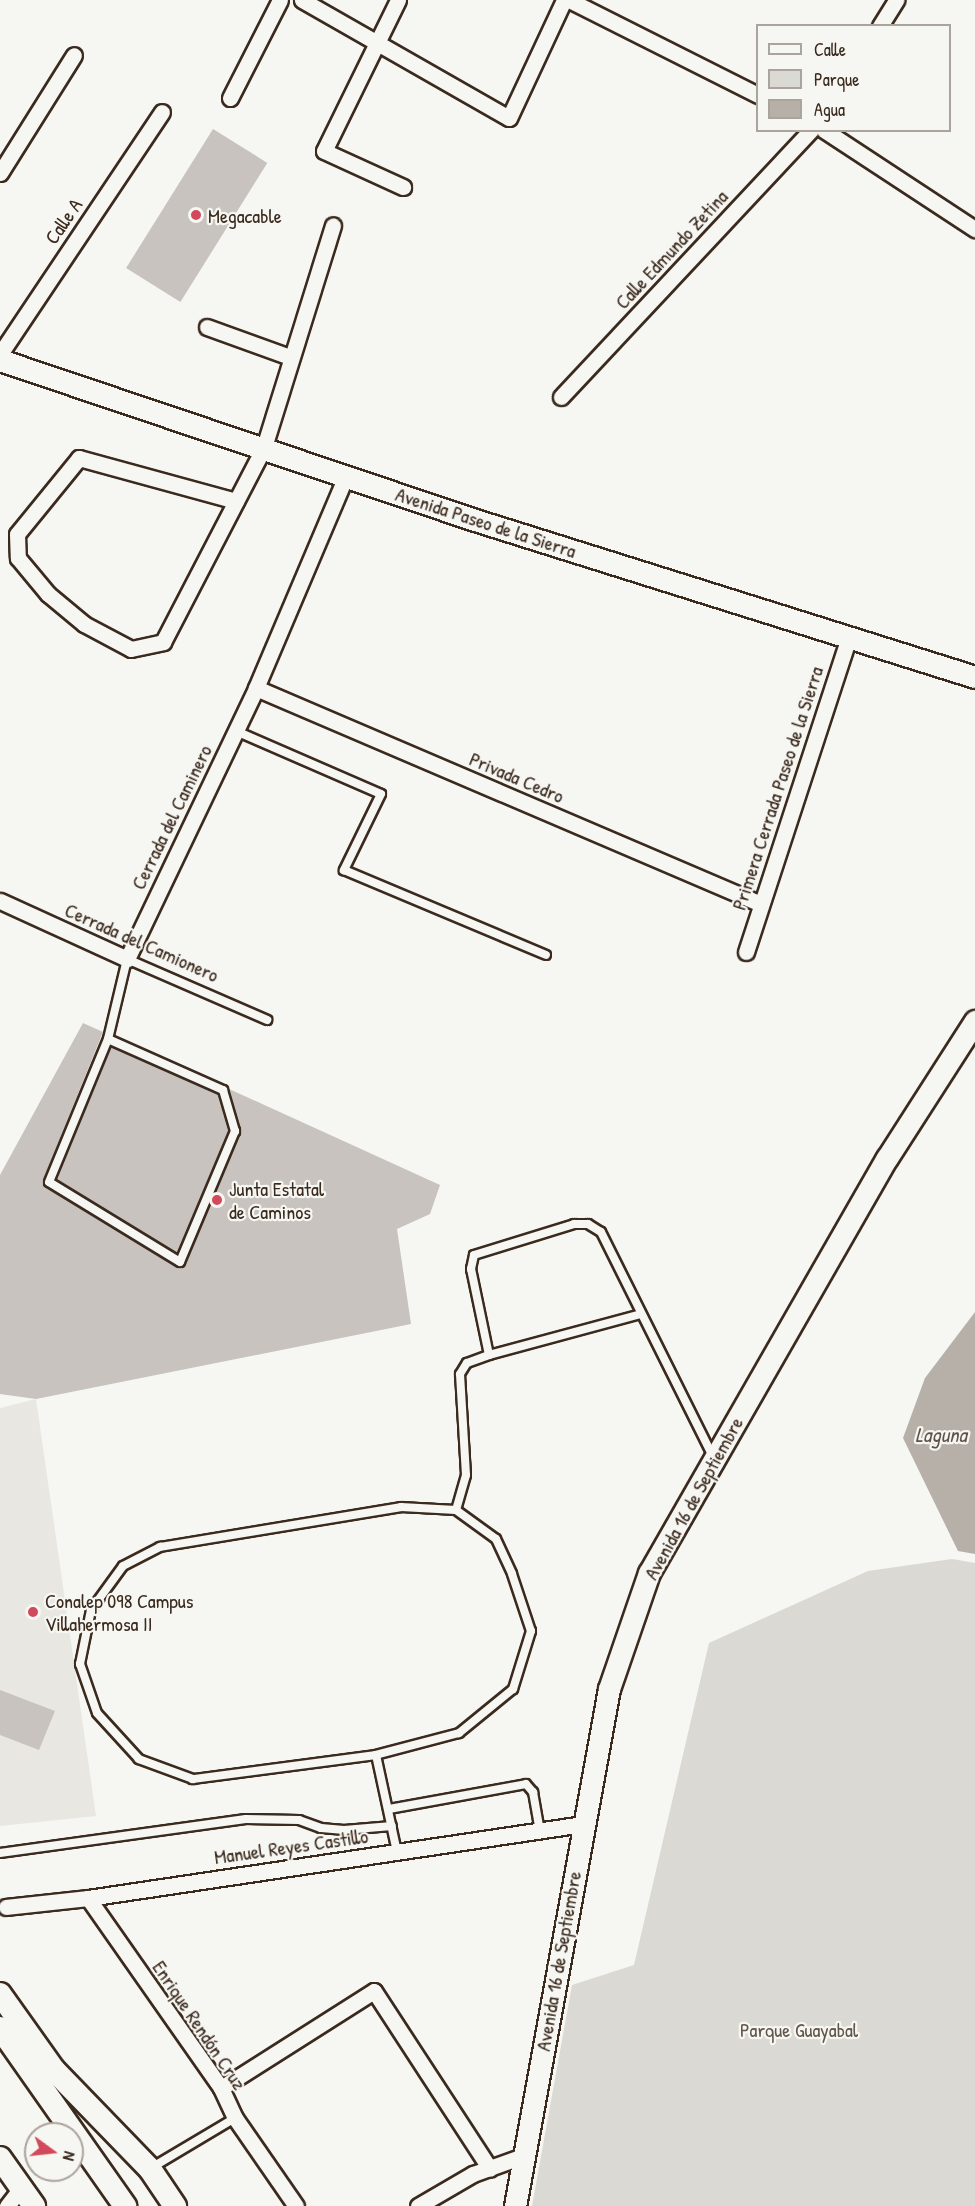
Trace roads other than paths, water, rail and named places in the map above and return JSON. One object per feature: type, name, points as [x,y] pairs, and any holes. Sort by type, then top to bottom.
[{"type":"main road","name":"Avenida Paseo de la Sierra","points":[[0,360],[264,447],[475,520],[975,677]]},
{"type":"main road","name":"Avenida 16 de Septiembre","points":[[515,2206],[582,1824],[609,1689],[649,1573],[887,1158],[975,1021]]},
{"type":"main road","points":[[0,1994],[54,2070],[150,2169],[170,2201]]},
{"type":"main road","points":[[0,2028],[125,2206]]},
{"type":"main road","points":[[0,2158],[34,2206]]},
{"type":"street","points":[[230,98],[280,0]]},
{"type":"street","points":[[302,0],[375,44],[509,118],[564,0]]},
{"type":"street","points":[[398,0],[324,151],[403,187]]},
{"type":"street","points":[[569,0],[756,94]]},
{"type":"street","points":[[880,24],[896,0]]},
{"type":"street","points":[[0,173],[74,55]]},
{"type":"street","name":"Calle A","points":[[0,354],[162,112]]},
{"type":"street","name":"Calle Edmundo Zetina","points":[[561,397],[809,132]]},
{"type":"street","points":[[827,132],[975,229]]},
{"type":"street","points":[[236,501],[79,458],[17,534],[18,558],[48,594],[84,624],[131,649],[163,642],[264,447],[290,357],[333,226]]},
{"type":"street","points":[[207,327],[290,357]]},
{"type":"street","name":"Cerrada del Caminero","points":[[127,959],[256,688],[346,476]]},
{"type":"street","name":"Primera Cerrada Paseo de la Sierra","points":[[746,952],[849,636]]},
{"type":"street","name":"Privada Cedro","points":[[256,688],[761,904]]},
{"type":"street","name":"Cerrada del Camionero","points":[[0,901],[127,959]]},
{"type":"street","name":"Manuel Reyes Castillo","points":[[6,1907],[88,1898],[582,1824]]},
{"type":"street","name":"Enrique Rendón Cruz","points":[[88,1898],[221,2088],[235,2118],[296,2206]]},
{"type":"street","points":[[221,2088],[374,1991],[490,2169]]},
{"type":"street","points":[[418,2206],[473,2174],[523,2156]]},
{"type":"street","points":[[7,2206],[21,2188]]},
{"type":"lane","points":[[236,731],[381,794],[344,870],[546,955]]},
{"type":"lane","name":"Cerrada del Camionero","points":[[127,959],[267,1020]]},
{"type":"lane","name":"Cerrada del Caminero","points":[[108,1039],[223,1090],[235,1131],[180,1262],[49,1182],[108,1039],[127,959]]},
{"type":"lane","points":[[489,1355],[471,1269],[474,1255],[574,1224],[588,1224],[601,1232],[714,1459]]},
{"type":"lane","points":[[456,1510],[466,1475],[459,1374],[466,1362],[641,1314]]},
{"type":"lane","points":[[401,1507],[456,1510],[496,1539],[512,1574],[531,1631],[513,1689],[459,1733],[376,1755],[194,1779],[139,1760],[97,1713],[80,1664],[91,1610],[123,1566],[160,1547],[401,1507]]},
{"type":"lane","points":[[376,1755],[397,1852]]},
{"type":"lane","points":[[389,1809],[526,1784],[534,1792],[540,1830]]},
{"type":"lane","points":[[0,1853],[246,1819],[299,1820],[321,1828],[344,1830],[392,1826]]},
{"type":"lane","points":[[150,2169],[235,2118]]},
{"type":"water","name":"Laguna","points":[[975,1312],[975,1554],[958,1551],[903,1438],[925,1378]]},
{"type":"place","name":"Megacable","points":[[196,215]]},
{"type":"place","name":"Junta Estatal de Caminos","points":[[217,1200]]},
{"type":"place","name":"Conalep 098 Campus Villahermosa II","points":[[33,1612]]},
{"type":"park label","name":"Parque Guayabal","points":[[799,2029]]}]
